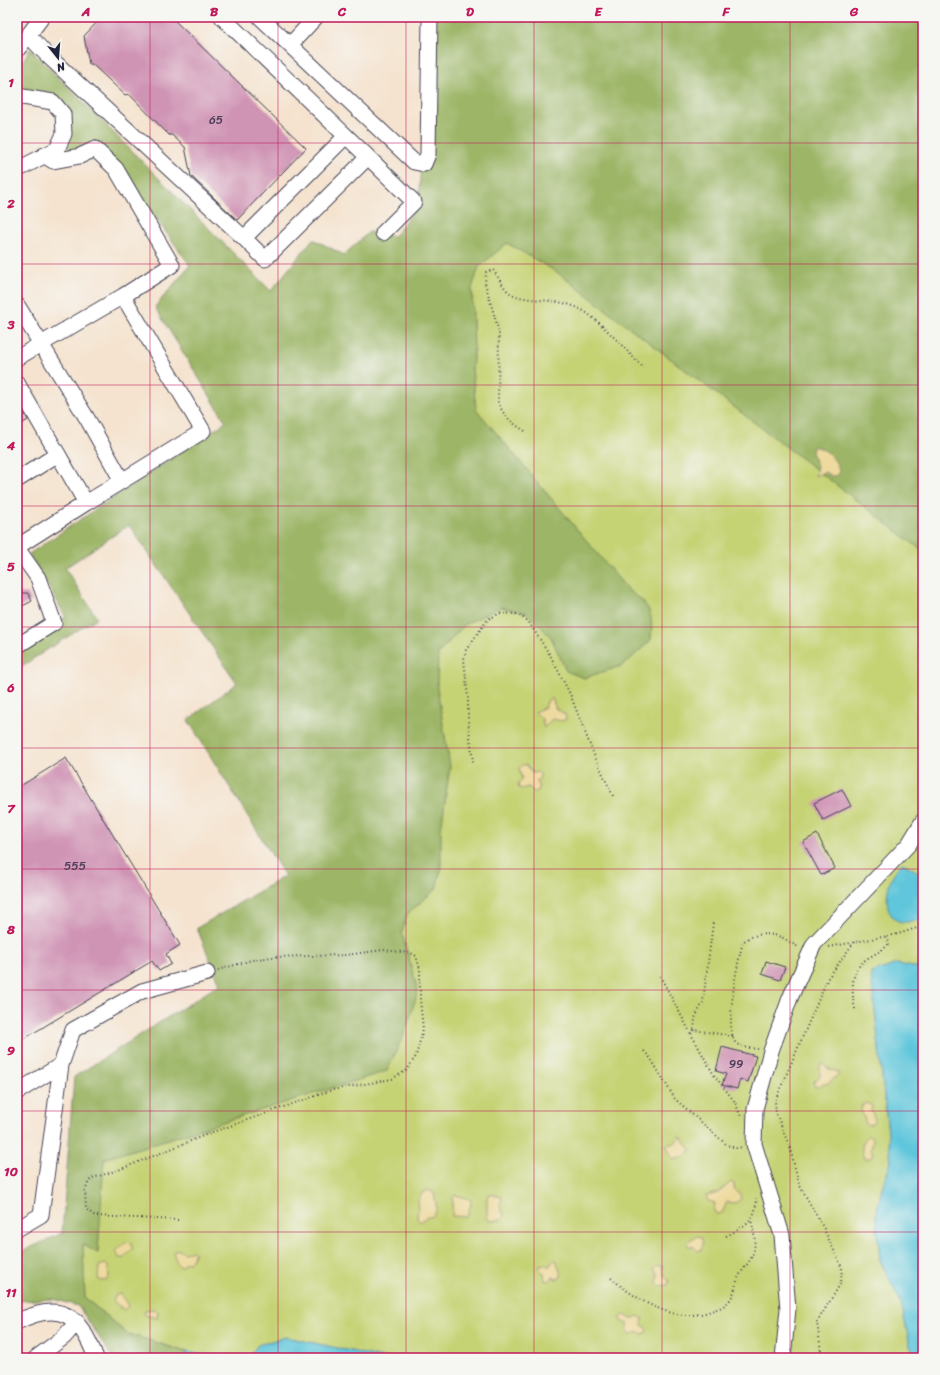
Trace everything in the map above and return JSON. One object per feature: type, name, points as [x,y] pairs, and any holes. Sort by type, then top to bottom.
[{"type":"street","points":[[17,50],[42,17]]},
{"type":"street","points":[[222,17],[414,202],[383,233]]},
{"type":"street","points":[[260,17],[414,162],[424,164],[428,154],[430,17]]},
{"type":"street","points":[[290,45],[316,17]]},
{"type":"street","points":[[28,35],[47,55],[265,259],[368,157]]},
{"type":"street","points":[[17,96],[53,102],[63,114],[64,134],[57,149],[17,170]]},
{"type":"street","points":[[244,238],[346,136]]},
{"type":"street","points":[[17,358],[123,296],[172,265],[116,169],[95,149],[80,156],[53,161],[44,155]]},
{"type":"street","points":[[17,646],[54,623],[38,578],[17,548],[86,503],[203,431],[123,296]]},
{"type":"street","points":[[17,305],[88,420],[122,481]]},
{"type":"street","points":[[17,383],[86,503]]},
{"type":"street","points":[[17,480],[58,454]]},
{"type":"street","points":[[783,1358],[788,1309],[782,1235],[754,1144],[755,1109],[771,1051],[790,998],[812,947],[909,844],[923,821]]},
{"type":"street","points":[[17,1229],[41,1215],[62,1065],[73,1030],[142,991],[207,973]]},
{"type":"street","points":[[17,1092],[62,1065]]},
{"type":"street","points":[[17,1322],[48,1311],[62,1313],[76,1322],[90,1343],[96,1358]]},
{"type":"street","points":[[36,1358],[64,1337],[76,1322]]},
{"type":"path","points":[[525,431],[510,421],[502,412],[498,402],[499,332],[485,283],[486,272],[493,270],[505,288],[516,296],[562,302],[580,308],[644,368]]},
{"type":"path","points":[[473,762],[468,720],[468,698],[464,659],[466,650],[482,625],[488,619],[501,614],[517,614],[528,621],[550,655],[570,694],[594,756],[614,796]]},
{"type":"path","points":[[691,1034],[694,1030],[695,1018],[703,1002],[713,922]]},
{"type":"path","points":[[771,1051],[739,1045],[735,1042],[733,1036],[732,1006],[735,974],[743,942],[747,938],[756,935],[772,935],[781,937],[795,946],[812,947],[887,936],[923,926]]},
{"type":"path","points":[[855,1009],[852,996],[853,975],[861,963],[887,946],[889,943],[887,936]]},
{"type":"path","points":[[822,1358],[817,1322],[841,1283],[842,1268],[824,1229],[799,1184],[790,1148],[776,1113],[775,1101],[828,978],[854,942]]},
{"type":"path","points":[[178,1220],[95,1216],[86,1209],[85,1197],[87,1186],[93,1178],[121,1169],[213,1132],[332,1090],[380,1082],[401,1075],[413,1063],[423,1029],[420,999],[420,969],[416,956],[411,953],[383,950],[346,955],[272,957],[252,960],[207,973]]},
{"type":"path","points":[[660,976],[714,1075],[735,1102],[741,1118]]},
{"type":"path","points":[[694,1030],[733,1036]]},
{"type":"path","points":[[644,1051],[651,1059],[676,1100],[706,1128],[727,1145],[736,1148],[746,1147],[744,1140]]},
{"type":"path","points":[[726,1236],[751,1220],[755,1214],[757,1205],[756,1194]]},
{"type":"path","points":[[611,1278],[629,1292],[658,1308],[692,1316],[715,1310],[730,1301],[738,1277],[753,1255],[755,1236],[751,1220]]},
{"type":"green space","points":[[432,17],[923,17],[923,551],[558,273],[507,243],[479,267],[472,288],[474,349],[472,368],[476,409],[628,590],[646,605],[651,616],[651,640],[624,665],[584,678],[566,671],[551,637],[527,613],[500,607],[464,625],[438,654],[437,688],[450,766],[441,830],[441,870],[436,889],[407,914],[402,933],[418,991],[405,1032],[387,1071],[104,1159],[98,1253],[83,1245],[85,1298],[126,1333],[186,1352],[188,1358],[113,1358],[78,1306],[54,1299],[17,1301],[17,1254],[62,1233],[74,1077],[220,984],[197,928],[285,876],[188,720],[237,683],[129,525],[65,568],[97,618],[17,669],[17,648],[66,617],[29,554],[226,422],[155,307],[190,265],[101,143],[68,151],[64,104],[17,88],[17,71],[30,49],[271,291],[313,239],[344,255],[369,232],[394,236],[418,206]]},
{"type":"green space","points":[[460,223],[923,340],[923,969],[897,964],[871,973],[891,1161],[882,1188],[876,1215],[880,1260],[901,1303],[910,1346],[916,1358],[383,1358],[286,1337],[258,1345],[248,1358],[228,1358],[186,1352],[126,1333],[85,1298],[80,1273],[83,1152],[211,1079],[424,697]]},
{"type":"sand","points":[[813,447],[822,449],[831,456],[839,471],[838,475],[832,476],[824,472],[815,476],[817,466],[812,454]]},
{"type":"sand","points":[[552,698],[556,709],[565,714],[566,719],[562,721],[552,719],[544,728],[542,719],[535,712],[545,707],[548,700]]},
{"type":"sand","points":[[522,765],[527,765],[532,773],[538,772],[540,774],[540,778],[536,781],[539,787],[538,791],[534,792],[529,787],[519,788],[518,783],[522,779],[519,769]]},
{"type":"sand","points":[[822,1063],[829,1069],[838,1072],[838,1076],[828,1083],[815,1087],[813,1082],[820,1076],[820,1066]]},
{"type":"sand","points":[[865,1103],[872,1106],[871,1111],[874,1122],[869,1125],[866,1124],[861,1109],[862,1105]]},
{"type":"sand","points":[[680,1136],[691,1150],[685,1156],[673,1159],[666,1145],[675,1143]]},
{"type":"sand","points":[[868,1136],[871,1136],[873,1140],[871,1149],[873,1154],[871,1158],[864,1158],[862,1146],[864,1140]]},
{"type":"sand","points":[[731,1182],[734,1184],[734,1189],[740,1194],[741,1199],[735,1203],[727,1202],[722,1213],[716,1214],[714,1211],[715,1203],[708,1201],[706,1196],[718,1193]]},
{"type":"sand","points":[[428,1190],[434,1193],[437,1209],[433,1216],[425,1218],[420,1222],[417,1218],[418,1200],[423,1192]]},
{"type":"sand","points":[[489,1194],[502,1197],[500,1205],[504,1216],[500,1220],[490,1221],[487,1219],[487,1197]]},
{"type":"sand","points":[[455,1195],[470,1199],[471,1204],[467,1217],[452,1216],[453,1197]]},
{"type":"sand","points":[[698,1236],[701,1237],[703,1243],[701,1250],[698,1251],[694,1247],[688,1246],[687,1244],[691,1239]]},
{"type":"sand","points":[[126,1242],[131,1243],[132,1249],[124,1258],[119,1258],[116,1251]]},
{"type":"sand","points":[[177,1249],[184,1253],[193,1250],[195,1252],[191,1261],[184,1263],[182,1266],[178,1266],[173,1252]]},
{"type":"sand","points":[[556,1260],[561,1277],[557,1279],[553,1277],[549,1281],[545,1281],[544,1273],[539,1269],[540,1265],[545,1264],[549,1267],[552,1261]]},
{"type":"sand","points":[[105,1264],[108,1266],[109,1277],[107,1280],[102,1281],[98,1279],[99,1266]]},
{"type":"sand","points":[[657,1266],[662,1266],[664,1275],[669,1281],[668,1285],[659,1286],[657,1284],[658,1275],[654,1269]]},
{"type":"sand","points":[[121,1294],[129,1305],[124,1310],[113,1301],[116,1295]]},
{"type":"sand","points":[[155,1309],[158,1312],[157,1318],[144,1315],[145,1310]]},
{"type":"sand","points":[[625,1315],[631,1319],[638,1316],[643,1319],[642,1325],[646,1327],[647,1332],[642,1334],[637,1331],[633,1334],[628,1333],[628,1324],[622,1322],[620,1318]]},
{"type":"water","points":[[903,863],[923,875],[923,918],[901,922],[894,918],[889,912],[887,894],[889,884],[897,868]]},
{"type":"water","points":[[897,964],[923,969],[923,1358],[916,1358],[910,1346],[901,1303],[880,1260],[876,1215],[882,1188],[891,1161],[871,973]]},
{"type":"water","points":[[286,1337],[383,1358],[248,1358],[258,1345]]},
{"type":"water","points":[[186,1352],[228,1358],[188,1358]]},
{"type":"building","points":[[102,17],[171,17],[306,148],[237,220],[191,176],[185,147],[172,135],[169,135],[129,94],[125,95],[92,64],[89,64],[84,36]]},
{"type":"building","points":[[17,401],[28,420],[17,427]]},
{"type":"building","points":[[17,593],[28,593],[32,601],[17,609]]},
{"type":"building","points":[[66,758],[180,945],[166,954],[171,964],[159,971],[152,961],[17,1043],[17,788]]},
{"type":"building","points":[[842,789],[851,806],[823,820],[814,803]]},
{"type":"building","points":[[817,834],[835,868],[821,875],[803,842]]},
{"type":"building","points":[[766,961],[785,967],[780,980],[762,974]]},
{"type":"building","points":[[722,1047],[756,1056],[748,1082],[740,1079],[737,1089],[722,1085],[726,1074],[716,1071]]}]
